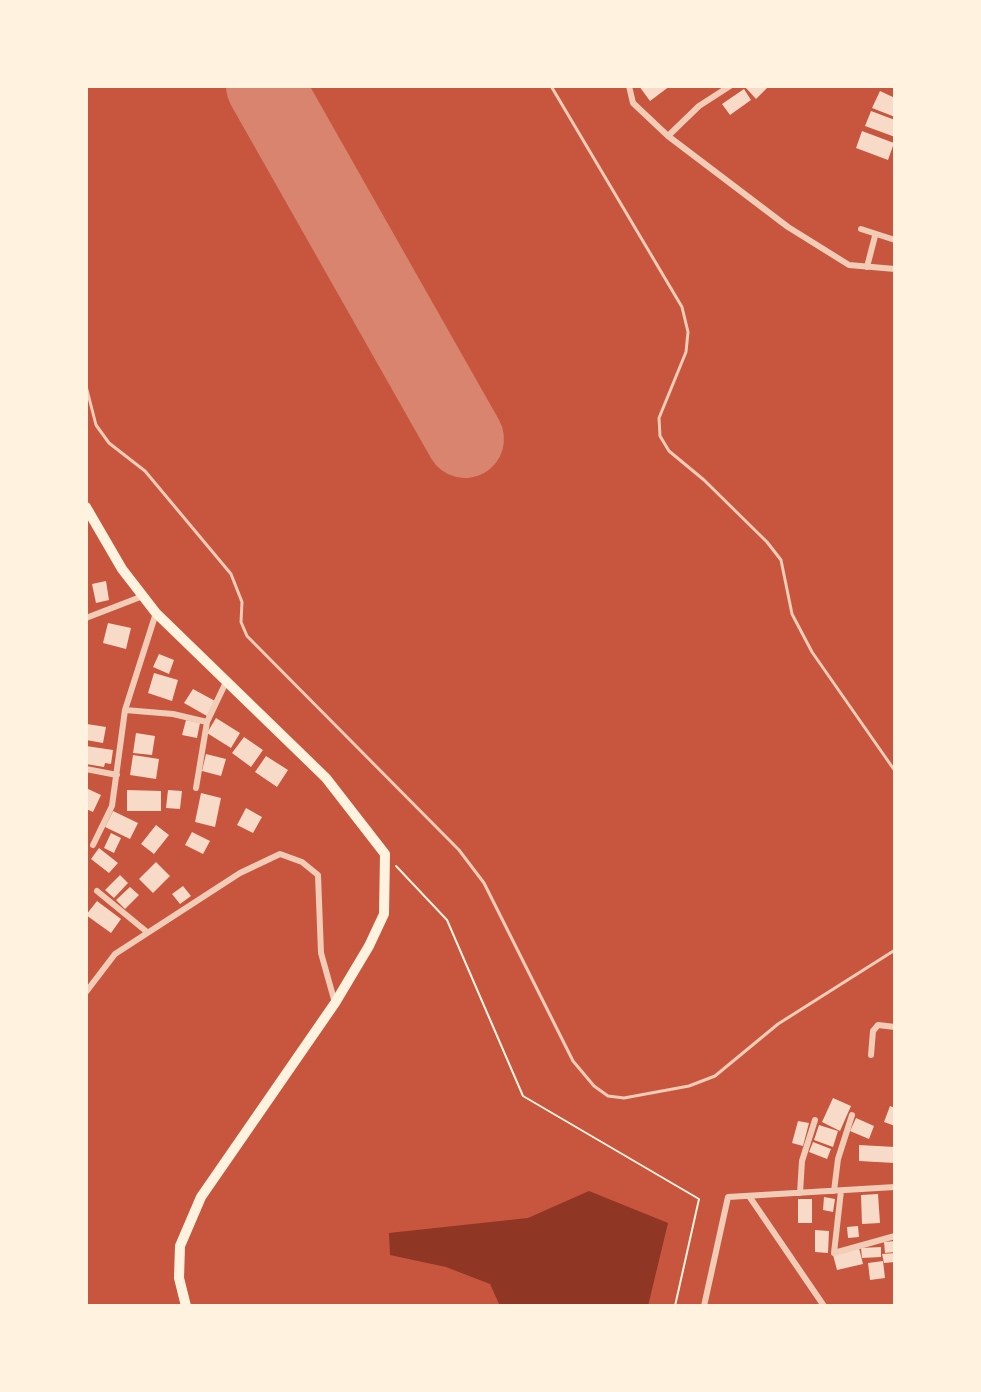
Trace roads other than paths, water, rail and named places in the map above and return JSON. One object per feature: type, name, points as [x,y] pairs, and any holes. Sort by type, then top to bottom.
[{"type":"highway","points":[[86,507],[122,569],[156,613],[326,778],[385,854],[384,914],[335,1003],[201,1197],[180,1246],[179,1278],[186,1306]]},
{"type":"street","points":[[629,86],[633,103],[668,136],[788,227],[849,265],[895,269]]},
{"type":"street","points":[[668,136],[699,106],[730,86]]},
{"type":"street","points":[[861,229],[895,240]]},
{"type":"street","points":[[867,267],[875,236]]},
{"type":"street","points":[[86,618],[143,596]]},
{"type":"street","points":[[93,845],[112,806],[125,710],[156,613]]},
{"type":"street","points":[[196,788],[207,722],[227,680]]},
{"type":"street","points":[[125,710],[173,714],[207,722]]},
{"type":"street","points":[[86,769],[117,775]]},
{"type":"street","points":[[86,992],[115,954],[240,873],[280,854],[302,862],[318,875],[321,953],[335,1003]]},
{"type":"street","points":[[97,891],[147,932]]},
{"type":"street","points":[[871,1055],[873,1031],[878,1025],[895,1027]]},
{"type":"street","points":[[852,1115],[838,1159],[834,1253],[895,1236]]},
{"type":"street","points":[[800,1193],[802,1161],[815,1120]]},
{"type":"street","points":[[704,1306],[728,1197],[895,1187]]},
{"type":"street","points":[[749,1196],[824,1306]]},
{"type":"lane","points":[[551,86],[682,307],[688,332],[686,352],[659,418],[660,436],[669,451],[767,542],[781,560],[792,614],[812,652],[895,771]]},
{"type":"lane","points":[[86,386],[96,425],[109,443],[145,471],[231,574],[242,602],[241,622],[247,636],[459,850],[484,883],[573,1061],[594,1086],[608,1096],[624,1098],[689,1086],[715,1076],[778,1024],[895,950]]}]
